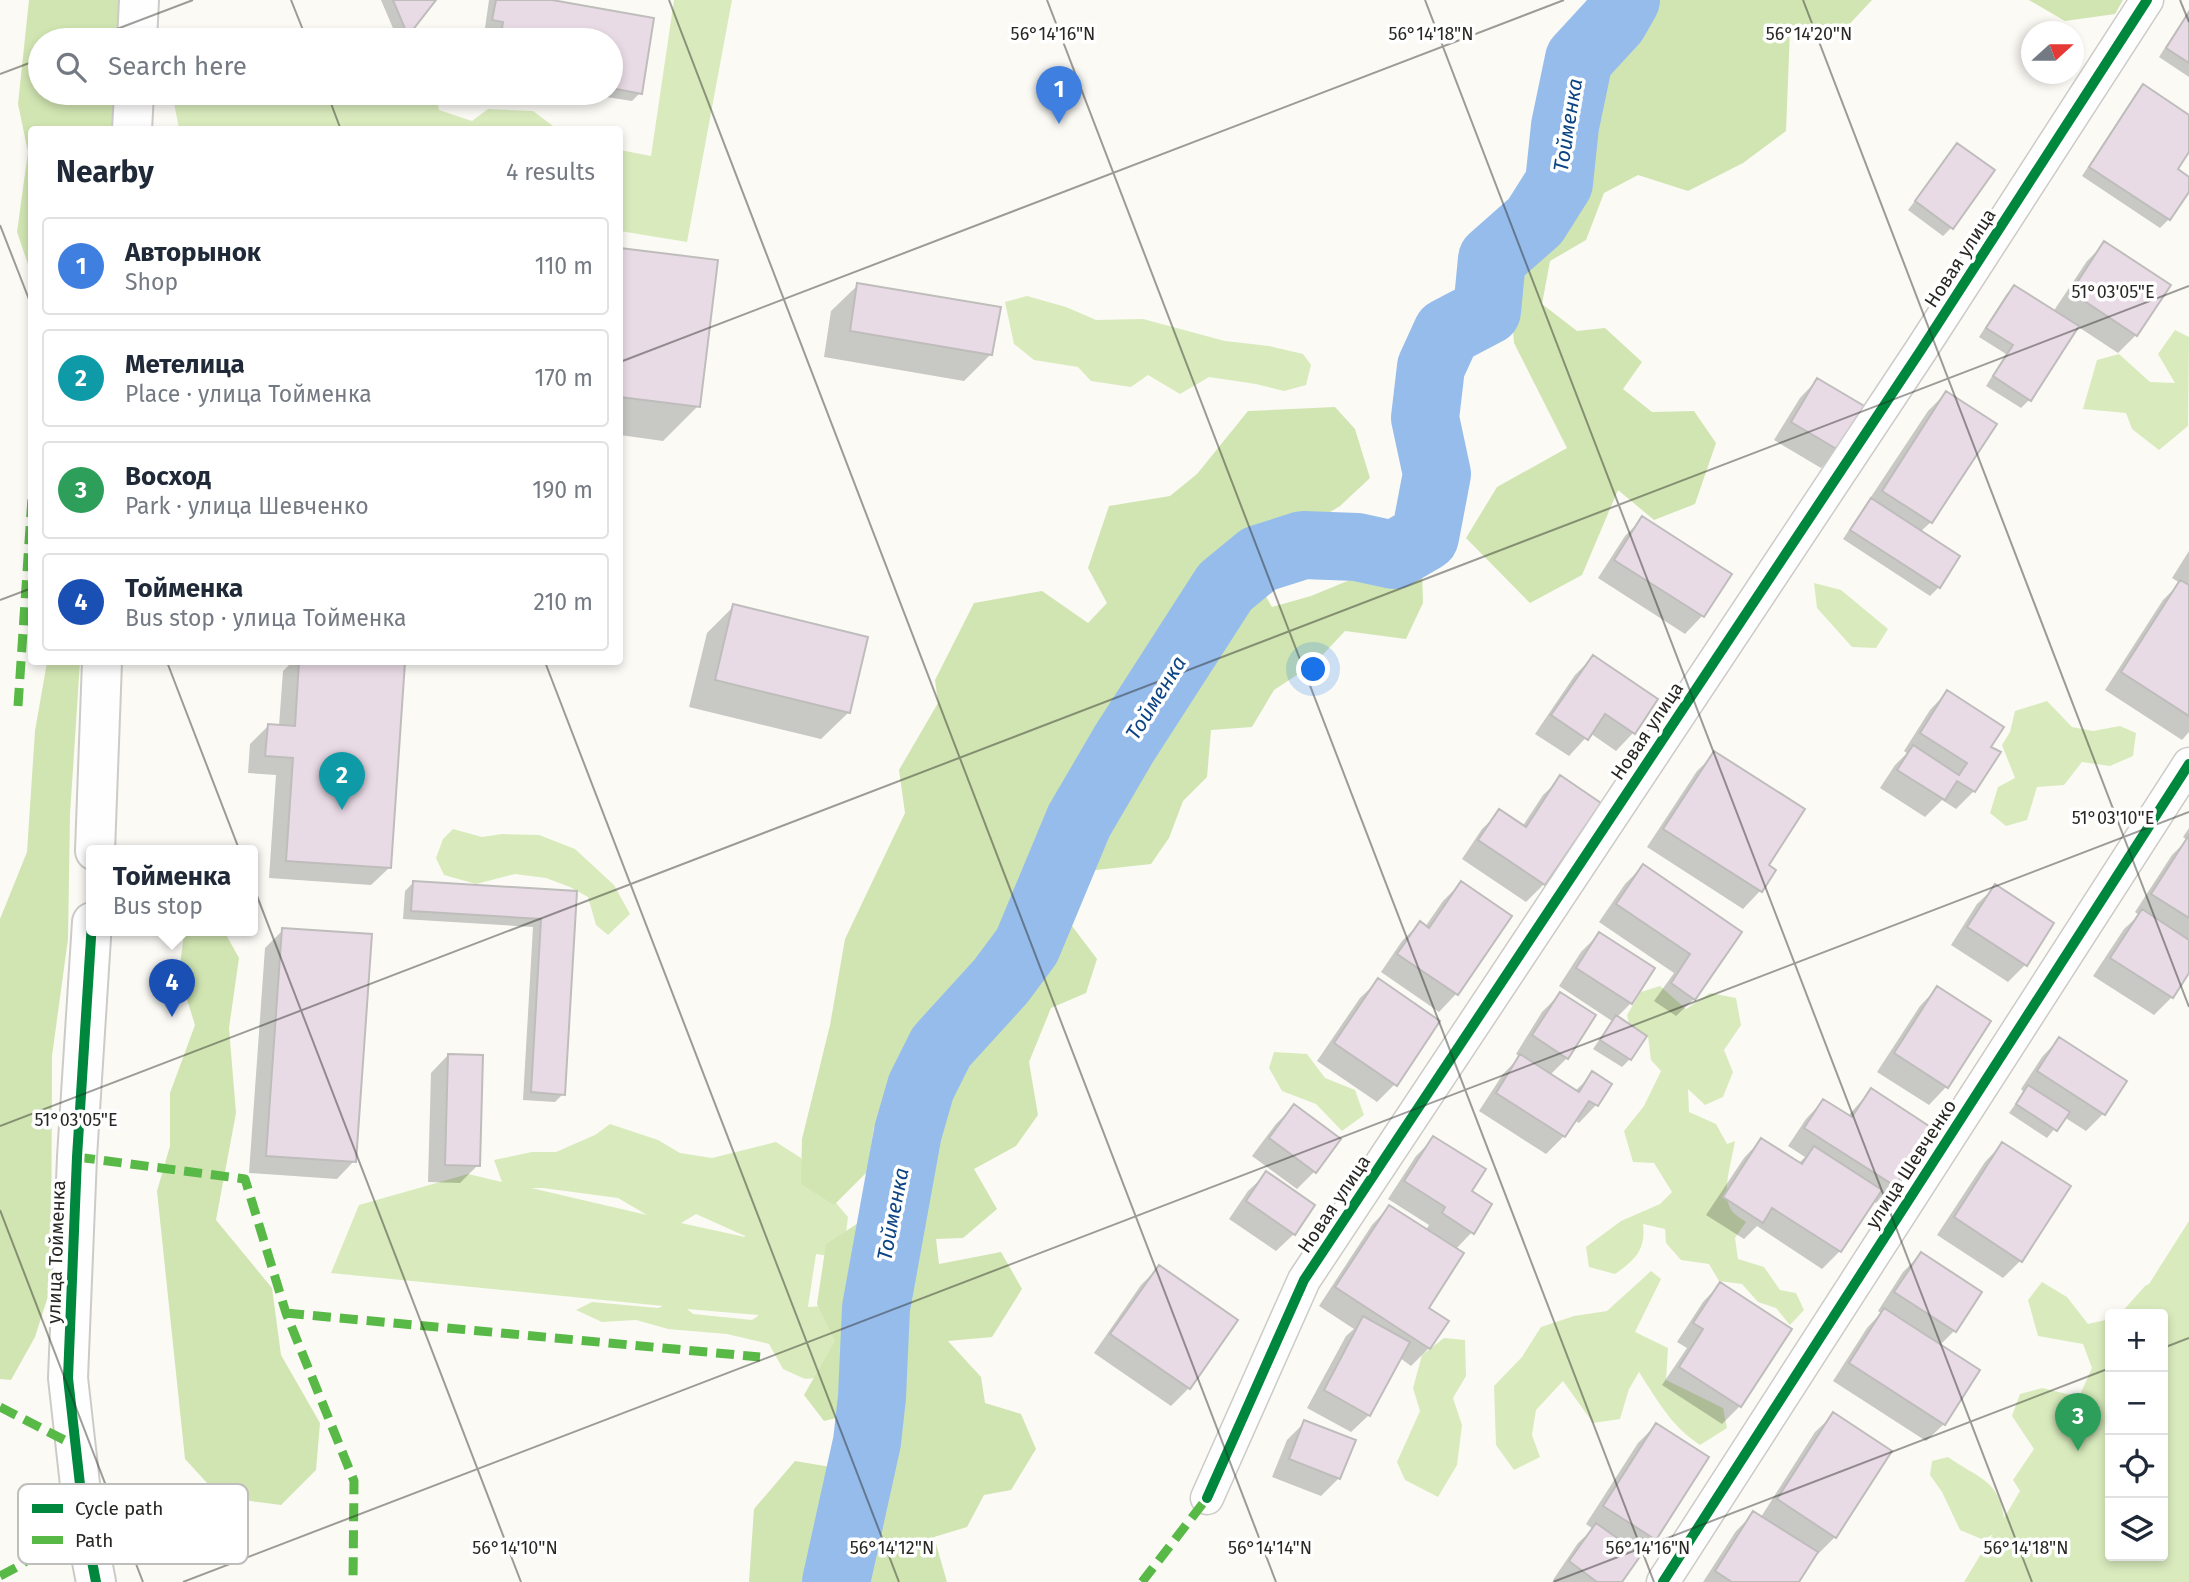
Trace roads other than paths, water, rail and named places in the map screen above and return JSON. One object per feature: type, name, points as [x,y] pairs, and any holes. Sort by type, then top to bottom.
[{"type":"street","points":[[138,28],[139,0]]},
{"type":"street","name":"Новая улица","points":[[1207,1498],[1304,1280],[1921,350],[2147,0]]},
{"type":"street","points":[[132,126],[133,105]]},
{"type":"street","points":[[95,845],[102,665]]},
{"type":"street","name":"улица Шевченко","points":[[1663,1582],[2189,764]]},
{"type":"street","name":"улица Тойменка","points":[[80,1484],[68,1378],[77,1157],[91,936]]},
{"type":"street","name":"улица Тойменка","points":[[93,1564],[96,1582]]},
{"type":"waterway","name":"Тойменка","points":[[836,1582],[867,1442],[876,1308],[908,1132],[921,1087],[941,1047],[1001,981],[1027,946],[1079,821],[1124,744],[1225,587],[1259,559],[1303,545],[1357,547],[1394,555],[1425,537],[1437,474],[1425,418],[1431,367],[1447,332],[1487,311],[1492,259],[1535,221],[1559,183],[1565,126],[1579,59],[1614,21],[1626,0]]},
{"type":"place","name":"Авторынок","points":[[1059,124]]},
{"type":"place","name":"Метелица","points":[[342,810]]},
{"type":"place","name":"Тойменка","points":[[172,1017]]},
{"type":"place","name":"Восход","points":[[2078,1451]]}]
